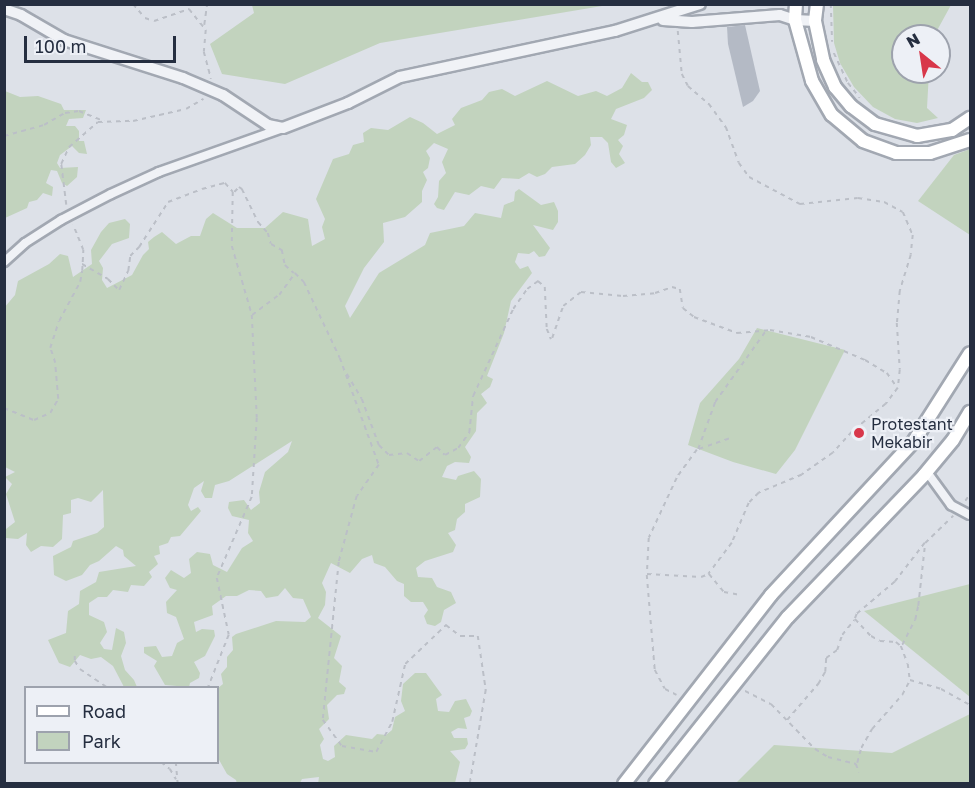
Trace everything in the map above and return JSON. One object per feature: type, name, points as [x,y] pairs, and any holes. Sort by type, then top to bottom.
[{"type":"main road","points":[[796,4],[795,20],[812,81],[832,114],[863,141],[896,153],[930,153],[970,140]]},
{"type":"main road","points":[[817,4],[816,21],[823,60],[835,87],[851,106],[875,124],[917,136],[952,130],[970,118]]},
{"type":"main road","points":[[624,783],[771,595],[914,441],[970,353]]},
{"type":"main road","points":[[655,783],[808,595],[927,472],[953,440],[970,412]]},
{"type":"street","points":[[4,262],[25,243],[61,220],[111,194],[159,172],[348,103],[400,77],[656,20],[700,4]]},
{"type":"street","points":[[4,9],[21,15],[64,40],[183,78],[213,91],[268,125],[283,128]]},
{"type":"street","points":[[656,20],[677,21],[780,15],[795,20],[816,21]]},
{"type":"street","points":[[927,472],[942,495],[960,511],[970,515]]},
{"type":"path","points":[[66,207],[61,164],[69,147],[98,122],[133,122],[186,109],[213,91],[204,52],[206,30],[189,9],[154,21],[145,18],[133,4]]},
{"type":"path","points":[[204,26],[207,4]]},
{"type":"path","points":[[831,4],[829,27],[832,44]]},
{"type":"path","points":[[647,574],[700,577],[709,574],[732,543],[749,503],[759,493],[802,475],[833,453],[852,432],[886,404],[897,388],[900,370],[897,323],[900,291],[911,255],[913,235],[903,212],[884,202],[858,198],[800,204],[749,177],[739,163],[726,127],[709,104],[688,86],[682,74],[677,21]]},
{"type":"path","points":[[833,52],[848,83],[866,105]]},
{"type":"path","points":[[4,136],[44,125],[64,113],[79,111],[105,122]]},
{"type":"path","points":[[82,264],[108,279],[119,290],[128,271],[130,256],[139,247],[168,202],[225,183],[233,192],[232,246],[252,315],[257,418],[252,497],[217,578],[229,635],[208,686]]},
{"type":"path","points":[[233,192],[239,188],[242,189],[258,222],[268,233],[271,244],[282,250],[285,265],[304,282],[344,368],[365,406],[379,445],[388,456],[407,453],[418,460],[437,447],[445,455],[458,448],[469,434],[472,396],[513,309],[527,289],[538,281],[545,287],[548,329],[551,339],[563,306],[581,292],[623,296],[655,293],[672,287],[680,289],[683,308],[694,316],[737,333],[766,330],[811,337],[865,360],[887,373],[897,388]]},
{"type":"path","points":[[4,408],[34,420],[50,413],[58,399],[50,348],[59,321],[80,282],[83,250],[73,225]]},
{"type":"path","points":[[252,315],[279,296],[295,273]]},
{"type":"path","points":[[687,701],[665,689],[655,670],[647,574],[649,538],[655,519],[677,478],[698,450],[715,402],[766,330]]},
{"type":"path","points":[[344,368],[379,465],[357,496],[339,562],[323,720],[342,746],[376,752],[392,722],[405,664],[446,625],[460,636],[478,636],[486,690],[470,783]]},
{"type":"path","points":[[698,450],[729,439]]},
{"type":"path","points":[[787,720],[818,684],[825,672],[826,658],[837,650],[842,635],[855,620],[856,614],[895,582],[925,543],[960,511]]},
{"type":"path","points":[[901,646],[915,621],[925,543]]},
{"type":"path","points":[[709,574],[724,592],[741,595]]},
{"type":"path","points":[[855,620],[871,636],[880,641],[896,642],[901,646],[908,664],[910,680],[902,695],[872,729],[861,748],[856,764],[859,772]]},
{"type":"path","points":[[75,656],[80,669],[106,686]]},
{"type":"path","points":[[910,680],[941,689],[970,705]]},
{"type":"path","points":[[736,682],[752,695],[771,704],[799,735],[828,757],[856,764]]},
{"type":"path","points":[[164,764],[170,769],[178,783]]},
{"type":"path","points":[[176,764],[176,779]]},
{"type":"green space","points":[[252,4],[608,5],[380,43],[285,84],[222,74],[210,44],[254,13]]},
{"type":"green space","points":[[833,5],[951,5],[941,24],[891,24],[891,84],[928,84],[927,108],[938,118],[917,123],[895,119],[873,107],[854,87],[840,63],[834,43]]},
{"type":"green space","points":[[631,73],[642,82],[648,82],[652,90],[644,98],[616,109],[611,119],[627,125],[624,135],[618,140],[623,146],[619,154],[625,163],[616,168],[611,162],[608,143],[602,137],[590,137],[591,145],[585,155],[575,164],[552,167],[545,174],[537,177],[529,173],[519,179],[502,178],[494,189],[481,186],[469,195],[455,192],[444,210],[437,208],[434,204],[438,197],[439,181],[446,173],[442,162],[448,149],[434,143],[426,151],[430,158],[428,168],[423,172],[427,180],[422,191],[422,202],[405,217],[383,223],[384,242],[364,268],[345,306],[350,318],[379,273],[425,245],[430,233],[464,226],[475,213],[501,218],[504,205],[514,201],[515,192],[519,189],[541,205],[554,202],[558,211],[558,222],[553,230],[533,225],[550,248],[545,256],[539,257],[534,251],[529,254],[518,253],[515,262],[520,269],[528,266],[532,273],[511,301],[504,333],[487,376],[493,379],[490,387],[481,394],[487,403],[477,413],[476,431],[465,447],[471,457],[469,463],[455,462],[447,466],[442,477],[456,480],[458,476],[474,471],[481,479],[480,497],[465,504],[465,512],[457,519],[455,530],[448,533],[456,545],[453,552],[425,561],[416,568],[418,577],[432,578],[437,587],[451,592],[456,603],[444,610],[441,622],[435,626],[427,624],[424,616],[428,610],[423,602],[411,602],[404,596],[404,584],[397,581],[385,567],[374,563],[372,555],[362,559],[350,573],[331,563],[322,583],[326,592],[325,605],[318,618],[341,636],[334,658],[342,666],[339,682],[346,688],[344,694],[337,695],[327,705],[329,719],[319,729],[324,739],[320,745],[323,759],[328,761],[335,757],[334,746],[346,735],[372,739],[377,734],[386,735],[392,730],[395,717],[405,711],[401,701],[403,684],[415,673],[426,673],[442,695],[436,699],[438,711],[449,712],[455,701],[466,699],[472,711],[470,716],[464,718],[467,729],[458,728],[451,732],[454,738],[467,738],[468,744],[465,749],[450,751],[460,762],[455,783],[318,784],[319,777],[302,779],[300,783],[237,784],[236,780],[227,774],[219,760],[219,687],[223,684],[221,674],[227,667],[227,657],[233,650],[232,637],[276,621],[305,622],[311,617],[303,599],[293,598],[285,588],[278,596],[266,598],[261,591],[249,590],[237,596],[226,596],[212,606],[213,615],[194,622],[196,632],[202,629],[214,630],[215,636],[205,656],[194,662],[200,673],[199,678],[190,683],[189,686],[165,685],[154,666],[157,661],[144,653],[144,647],[156,646],[162,657],[172,656],[177,643],[184,639],[176,617],[167,613],[166,602],[177,590],[170,588],[165,578],[171,570],[184,578],[191,573],[189,559],[197,552],[210,554],[213,565],[227,572],[242,548],[253,541],[248,533],[249,520],[232,516],[228,508],[229,502],[244,500],[251,510],[260,503],[259,492],[265,472],[288,452],[292,441],[229,481],[215,485],[212,498],[205,498],[201,491],[204,481],[194,488],[188,505],[191,511],[198,507],[201,511],[180,536],[171,537],[168,543],[159,546],[160,554],[154,556],[158,564],[149,572],[152,577],[144,586],[131,585],[128,592],[113,590],[107,597],[98,597],[89,603],[89,615],[104,622],[107,632],[100,643],[104,649],[112,650],[116,628],[124,632],[126,643],[121,656],[125,670],[137,686],[123,686],[113,666],[101,657],[91,659],[80,655],[70,667],[59,663],[48,640],[66,633],[68,611],[79,604],[80,591],[96,582],[99,572],[136,566],[124,556],[123,550],[116,546],[99,561],[90,565],[82,575],[66,581],[54,575],[53,556],[71,547],[73,541],[97,533],[104,527],[103,490],[91,502],[78,498],[71,500],[71,513],[63,515],[62,539],[53,547],[41,546],[31,552],[26,545],[27,533],[18,539],[6,538],[6,529],[15,522],[6,494],[12,484],[5,477],[15,472],[5,467],[4,308],[15,295],[18,281],[49,264],[60,254],[68,256],[73,277],[92,264],[91,250],[109,223],[125,219],[130,224],[129,238],[112,244],[99,261],[103,268],[102,280],[107,288],[132,275],[149,249],[148,242],[154,237],[162,232],[176,244],[191,236],[200,236],[206,219],[213,213],[237,228],[265,228],[283,212],[308,219],[312,246],[325,239],[322,227],[325,219],[316,199],[333,159],[349,154],[353,145],[364,142],[363,133],[371,128],[388,130],[410,117],[423,123],[437,134],[455,125],[452,119],[461,108],[482,100],[489,92],[502,89],[515,96],[547,81],[578,96],[596,91],[607,96],[622,88]]},
{"type":"green space","points":[[5,91],[20,97],[38,96],[61,104],[64,110],[86,110],[83,118],[69,119],[66,126],[75,126],[79,131],[79,141],[84,141],[87,154],[79,153],[72,146],[60,155],[57,163],[60,168],[78,167],[77,177],[67,186],[62,183],[57,171],[51,170],[46,183],[53,187],[52,196],[43,193],[37,200],[29,202],[27,208],[5,218]]},
{"type":"green space","points":[[970,149],[970,235],[918,201],[954,155]]},
{"type":"green space","points":[[757,328],[845,350],[795,450],[776,474],[733,462],[688,445],[700,403],[739,359]]},
{"type":"green space","points":[[970,584],[970,697],[864,611]]},
{"type":"green space","points":[[970,714],[970,783],[736,783],[774,745],[892,753]]},
{"type":"building","points":[[745,25],[760,91],[753,101],[743,107],[728,44],[727,27]]},
{"type":"place","name":"Protestant Mekabir","points":[[859,433]]}]
